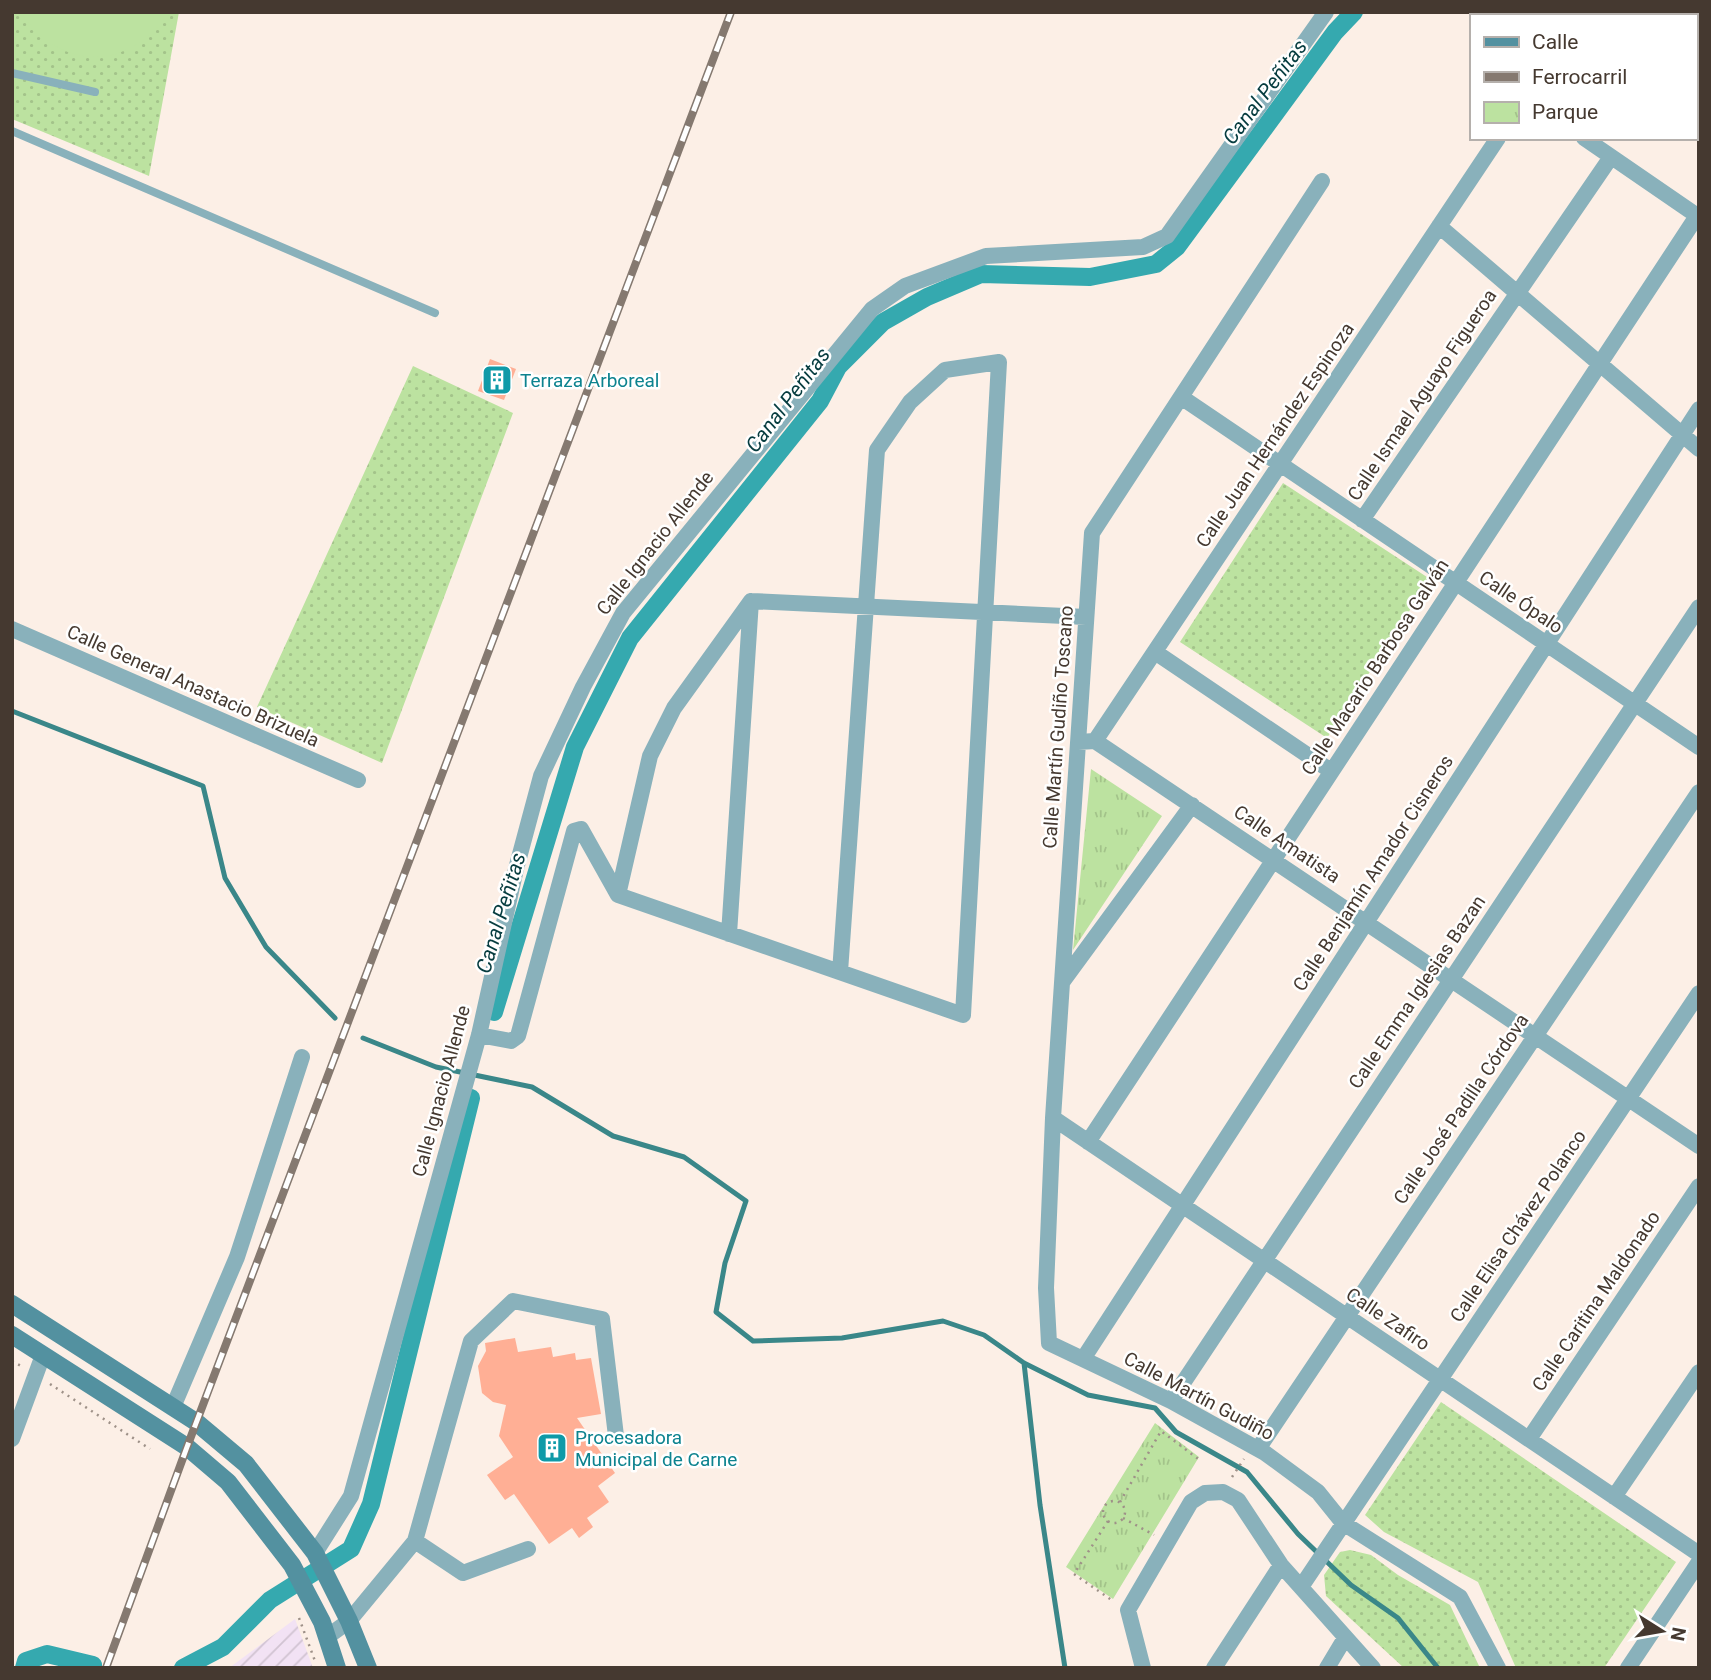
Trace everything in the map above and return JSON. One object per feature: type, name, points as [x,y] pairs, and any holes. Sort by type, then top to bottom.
[{"type":"main road","points":[[12,1304],[196,1422],[246,1464],[320,1564],[349,1621],[368,1668]]},
{"type":"main road","points":[[12,1335],[187,1447],[228,1482],[292,1565],[307,1591],[337,1668]]},
{"type":"street","name":"Calle Ignacio Allende","points":[[320,1564],[351,1496],[476,1043],[516,869],[541,776],[583,687],[623,613],[872,309],[905,286],[986,257],[1143,247],[1167,236],[1326,12]]},
{"type":"street","name":"Calle Juan Hernández Espinoza","points":[[1096,741],[1497,140]]},
{"type":"street","points":[[1587,140],[1698,217]]},
{"type":"street","name":"Calle Ismael Aguayo Figueroa","points":[[1362,520],[1611,157]]},
{"type":"street","name":"Calle Martín Gudiño Toscano","points":[[1049,1343],[1046,1288],[1053,1118],[1092,533],[1322,181]]},
{"type":"street","name":"Calle Macario Barbosa Galván","points":[[1088,1142],[1698,217]]},
{"type":"street","points":[[1439,226],[1699,449]]},
{"type":"street","points":[[476,1043],[511,1041],[518,1036],[574,831],[581,829],[618,895],[963,1015],[999,362],[945,370],[910,402],[877,450],[840,972]]},
{"type":"street","name":"Calle Ópalo","points":[[1181,397],[1699,747]]},
{"type":"street","name":"Calle Benjamín Amador Cisneros","points":[[1083,1359],[1699,409]]},
{"type":"street","points":[[618,895],[650,756],[674,708],[751,601]]},
{"type":"street","points":[[751,601],[1086,617]]},
{"type":"street","points":[[729,934],[751,601]]},
{"type":"street","name":"Calle Emma Iglesias Bazan","points":[[1171,1401],[1699,607]]},
{"type":"street","name":"Calle General Anastacio Brizuela","points":[[12,629],[358,780]]},
{"type":"street","points":[[1155,652],[1331,772]]},
{"type":"street","points":[[1078,743],[1096,741]]},
{"type":"street","name":"Calle Amatista","points":[[1096,741],[1699,1146]]},
{"type":"street","name":"Calle José Padilla Córdova","points":[[1252,1453],[1347,1317],[1699,792]]},
{"type":"street","points":[[1062,982],[1192,805]]},
{"type":"street","name":"Calle Elisa Chávez Polanco","points":[[1301,1587],[1699,993]]},
{"type":"street","points":[[173,1407],[237,1257],[302,1057]]},
{"type":"street","name":"Calle Zafiro","points":[[1053,1118],[1699,1554]]},
{"type":"street","name":"Calle Caritina Maldonado","points":[[1528,1439],[1699,1186]]},
{"type":"street","points":[[327,1637],[349,1621],[415,1541],[471,1341],[513,1301],[602,1319],[616,1436]]},
{"type":"street","name":"Calle Martín Gudiño","points":[[1049,1343],[1171,1401],[1318,1492],[1343,1523],[1460,1597],[1498,1668]]},
{"type":"street","points":[[12,1438],[43,1355]]},
{"type":"street","points":[[1614,1497],[1699,1372]]},
{"type":"street","points":[[1143,1668],[1120,1605],[1191,1502],[1205,1493],[1223,1492],[1238,1500],[1281,1565],[1373,1668]]},
{"type":"street","points":[[415,1541],[463,1573],[528,1549]]},
{"type":"street","points":[[1628,1668],[1699,1562]]},
{"type":"street","points":[[1214,1668],[1281,1565]]},
{"type":"street","points":[[1326,1668],[1345,1638]]},
{"type":"lane","points":[[12,73],[95,92]]},
{"type":"lane","points":[[12,131],[435,313]]},
{"type":"path","points":[[12,1361],[150,1449]]},
{"type":"path","points":[[1120,1502],[1161,1431],[1201,1461]]},
{"type":"path","points":[[1232,1477],[1252,1453]]},
{"type":"path","points":[[1112,1500],[1120,1502],[1125,1507],[1123,1518],[1118,1522],[1108,1521],[1103,1514],[1104,1507],[1112,1500]]},
{"type":"path","points":[[1123,1518],[1154,1535]]},
{"type":"path","points":[[1108,1521],[1074,1574],[1120,1605]]},
{"type":"path","points":[[296,1610],[317,1668]]},
{"type":"shaded area","points":[[295,1619],[313,1668],[229,1668]]},
{"type":"green space","points":[[12,12],[179,12],[149,176],[12,119]]},
{"type":"green space","points":[[21,12],[170,12],[153,31],[135,45],[115,54],[95,57],[75,54],[56,46],[37,32]]},
{"type":"green space","points":[[413,366],[513,413],[382,763],[257,707]]},
{"type":"green space","points":[[1283,483],[1430,579],[1327,738],[1180,642]]},
{"type":"green space","points":[[1091,769],[1162,816],[1073,950]]},
{"type":"green space","points":[[1441,1402],[1676,1562],[1604,1668],[1516,1668],[1478,1582],[1384,1532],[1365,1515]]},
{"type":"green space","points":[[1155,1423],[1199,1457],[1113,1599],[1066,1567]]},
{"type":"green space","points":[[1350,1550],[1371,1555],[1398,1575],[1450,1605],[1480,1668],[1404,1668],[1326,1596],[1324,1575],[1340,1552]]},
{"type":"building","name":"Terraza Arboreal","points":[[490,359],[516,369],[504,400],[478,391]]},
{"type":"building","name":"Procesadora Municipal de Carne","points":[[515,1338],[518,1352],[551,1347],[553,1357],[575,1353],[576,1360],[591,1358],[601,1414],[577,1418],[615,1473],[598,1486],[609,1502],[587,1518],[593,1527],[579,1538],[572,1528],[549,1544],[514,1494],[505,1500],[487,1475],[513,1457],[499,1436],[506,1405],[493,1402],[482,1393],[478,1366],[486,1351],[485,1343]]},
{"type":"waterway","name":"Canal Peñitas","points":[[494,1012],[575,747],[630,638],[820,401],[838,367],[883,322],[927,297],[981,274],[1090,277],[1156,264],[1177,247],[1335,32],[1354,12]]},
{"type":"waterway","points":[[12,711],[203,786],[225,878],[266,947],[335,1018]]},
{"type":"waterway","points":[[363,1038],[436,1067],[532,1087],[613,1136],[684,1157],[746,1201],[725,1263],[716,1312],[753,1341],[842,1338],[943,1321],[984,1335],[1024,1363],[1088,1395],[1155,1408],[1176,1432],[1247,1472],[1298,1534],[1351,1585],[1398,1618],[1438,1668]]},
{"type":"waterway","name":"Canal Peñitas","points":[[183,1668],[223,1647],[270,1600],[351,1549],[371,1504],[471,1098]]},
{"type":"waterway","points":[[1024,1363],[1040,1505],[1065,1668]]},
{"type":"waterway","name":"Canal Peñitas","points":[[24,1668],[26,1661],[47,1654],[93,1665]]},
{"type":"railway","points":[[106,1668],[187,1447],[731,12]]},
{"type":"place","name":"Terraza Arboreal","points":[[497,380]]},
{"type":"place","name":"Procesadora Municipal de Carne","points":[[552,1448]]}]
